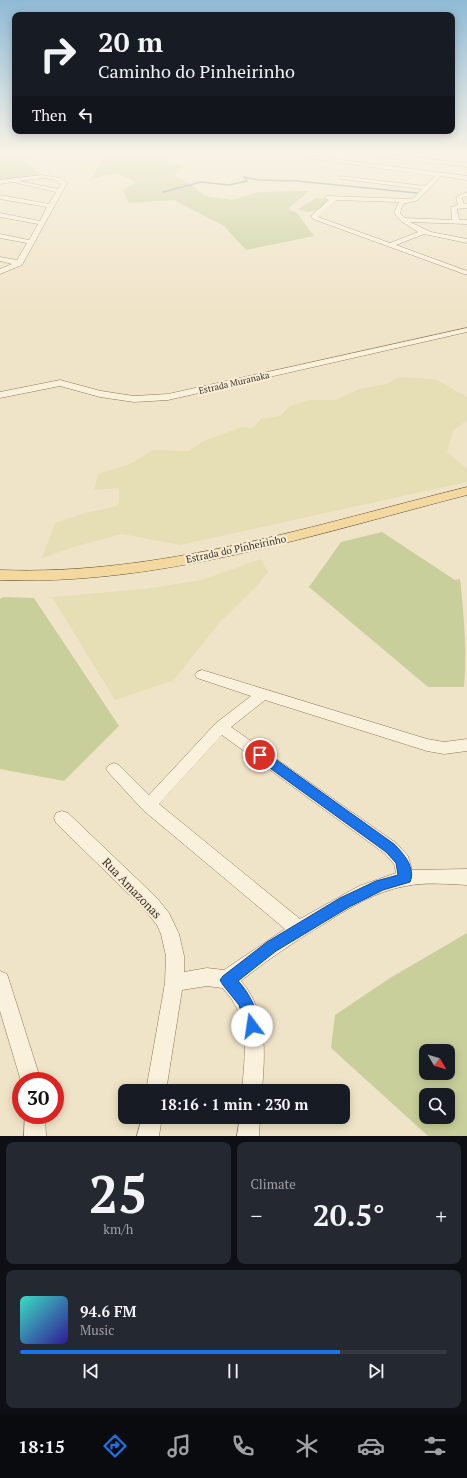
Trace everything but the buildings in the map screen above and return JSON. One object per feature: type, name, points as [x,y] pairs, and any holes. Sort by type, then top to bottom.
[{"type":"main road","name":"Estrada do Pinheirinho","points":[[0,575],[64,576],[148,566],[190,559],[318,530],[467,491]]},
{"type":"street","points":[[0,272],[19,263],[52,206]]},
{"type":"street","points":[[326,206],[314,216],[316,219],[467,273]]},
{"type":"street","points":[[399,206],[397,213],[404,220],[424,232],[467,241]]},
{"type":"street","points":[[456,222],[454,207],[464,206]]},
{"type":"street","points":[[0,215],[42,223]]},
{"type":"street","points":[[404,220],[467,222]]},
{"type":"street","points":[[390,245],[424,232]]},
{"type":"street","points":[[0,236],[31,242]]},
{"type":"street","points":[[0,259],[19,263]]},
{"type":"street","name":"Estrada Muranaka","points":[[0,395],[60,383],[100,394],[122,397],[151,399],[168,397],[467,330]]},
{"type":"street","points":[[202,675],[435,747],[452,748],[467,744]]},
{"type":"street","points":[[149,805],[221,727],[263,694]]},
{"type":"street","points":[[221,727],[390,848],[402,861],[405,878]]},
{"type":"street","points":[[114,769],[149,805],[298,929]]},
{"type":"street","name":"Rua Amazonas","points":[[62,818],[150,903],[163,919],[170,934],[175,956],[174,983],[157,1084]]},
{"type":"street","points":[[228,980],[272,946],[298,929],[344,902],[381,885],[405,878],[430,876],[467,877]]},
{"type":"street","points":[[174,983],[199,977],[228,980],[239,992],[250,1015],[254,1037],[252,1084]]},
{"type":"street","points":[[0,980],[28,1072]]},
{"type":"street","points":[[35,1124],[35,1136]]},
{"type":"street","points":[[148,1136],[151,1124]]},
{"type":"street","points":[[248,1136],[249,1124]]},
{"type":"shaded area","points":[[399,377],[435,379],[467,397],[467,420],[453,431],[447,452],[467,469],[467,482],[180,545],[122,534],[77,546],[42,558],[55,523],[85,513],[117,506],[119,501],[119,488],[94,490],[98,474],[128,465],[154,450],[189,451],[204,441],[242,427],[253,428],[261,419],[280,416],[290,406],[309,400],[336,400],[359,389],[387,384]]},
{"type":"shaded area","points":[[261,559],[268,572],[255,588],[219,623],[174,680],[115,700],[52,597],[144,589],[202,580]]},
{"type":"green space","points":[[186,206],[291,206],[288,209],[297,213],[314,236],[246,250],[224,226]]},
{"type":"green space","points":[[303,206],[323,206],[308,212],[298,209]]},
{"type":"green space","points":[[382,532],[455,580],[460,579],[465,633],[464,687],[428,687],[309,587],[341,542]]},
{"type":"green space","points":[[3,597],[34,598],[119,726],[64,781],[0,769],[0,599]]},
{"type":"green space","points":[[467,933],[467,1136],[428,1136],[331,1048],[335,1015],[390,978]]},
{"type":"route","points":[[252,1026],[245,1002],[239,992],[228,980],[272,946],[344,902],[381,885],[405,878],[402,861],[390,848],[260,755]]}]
